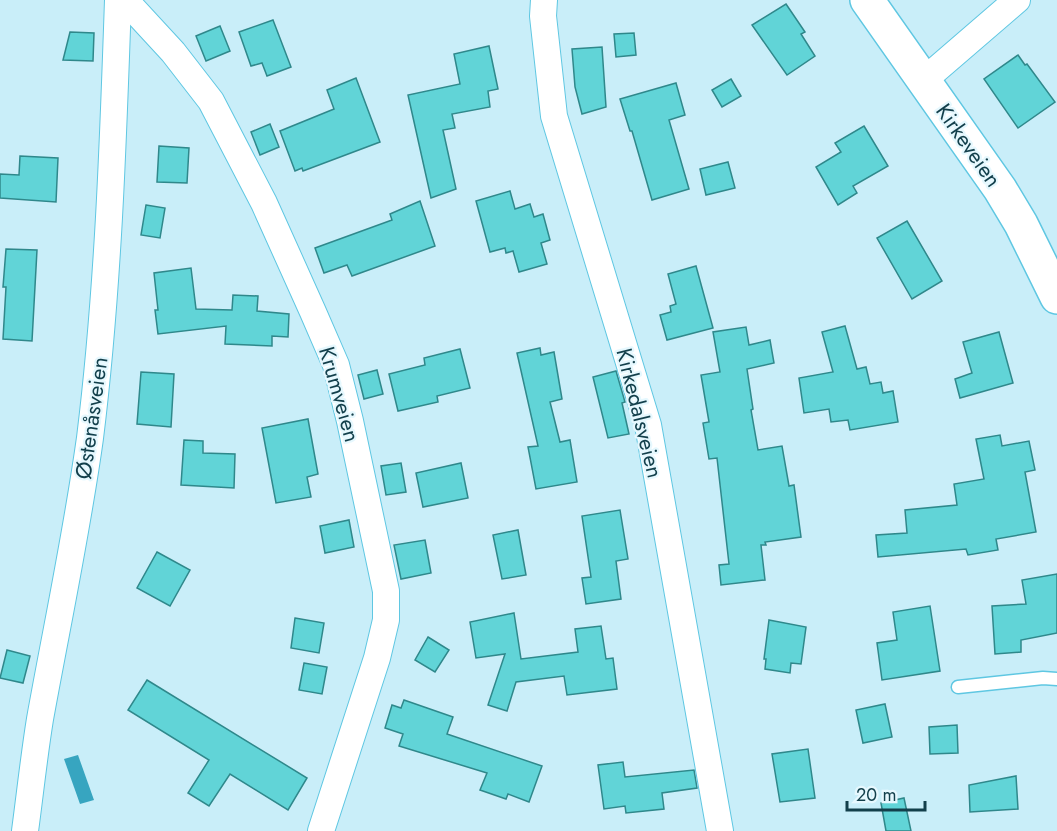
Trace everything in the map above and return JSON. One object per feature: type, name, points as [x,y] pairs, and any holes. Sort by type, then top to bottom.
[{"type":"main road","name":"Kirkeveien","points":[[867,0],[1000,189],[1021,224],[1057,297]]},
{"type":"street","name":"Østenåsveien","points":[[25,831],[40,722],[78,509],[98,369],[113,155],[118,0]]},
{"type":"street","name":"Krumveien","points":[[125,0],[173,52],[211,101],[264,203],[314,312],[336,364],[350,421],[386,591],[386,620],[377,658],[321,831]]},
{"type":"street","name":"Kirkedalsveien","points":[[544,0],[543,16],[554,116],[648,425],[720,831]]},
{"type":"street","points":[[923,81],[1017,0]]},
{"type":"lane","points":[[958,687],[1043,678],[1057,679]]},
{"type":"water","points":[[78,755],[94,800],[80,804],[64,759]]},
{"type":"building","points":[[786,4],[805,32],[801,34],[815,56],[787,75],[752,25]]},
{"type":"building","points":[[273,20],[291,67],[267,76],[262,63],[251,66],[239,32]]},
{"type":"building","points":[[220,26],[230,51],[206,61],[196,36]]},
{"type":"building","points":[[70,32],[94,33],[93,61],[63,60]]},
{"type":"building","points":[[634,33],[636,55],[616,57],[614,34]]},
{"type":"building","points":[[489,46],[498,89],[488,91],[490,107],[452,114],[455,128],[443,130],[456,189],[431,198],[408,95],[460,84],[454,54]]},
{"type":"building","points":[[602,47],[606,107],[582,114],[575,87],[572,49]]},
{"type":"building","points":[[1018,55],[1055,102],[1018,128],[984,79]]},
{"type":"building","points":[[356,78],[380,142],[303,171],[302,168],[295,171],[280,131],[334,109],[327,90]]},
{"type":"building","points":[[731,79],[741,96],[722,107],[712,90]]},
{"type":"building","points":[[676,83],[685,115],[669,120],[689,189],[652,200],[620,99]]},
{"type":"building","points":[[270,124],[279,147],[260,155],[251,132]]},
{"type":"building","points":[[864,126],[888,166],[853,186],[857,193],[838,205],[816,167],[841,152],[835,143]]},
{"type":"building","points":[[159,146],[189,148],[187,183],[157,182]]},
{"type":"building","points":[[20,156],[58,158],[56,202],[0,198],[0,174],[19,175]]},
{"type":"building","points":[[728,162],[735,188],[706,195],[700,169]]},
{"type":"building","points":[[510,191],[515,209],[530,204],[534,217],[543,214],[550,240],[541,243],[547,264],[519,272],[513,251],[506,253],[505,248],[490,252],[476,201]]},
{"type":"building","points":[[420,201],[435,246],[352,276],[347,265],[324,273],[315,248],[392,220],[390,214]]},
{"type":"building","points":[[146,205],[165,208],[160,238],[141,235]]},
{"type":"building","points":[[907,221],[942,281],[912,299],[877,238]]},
{"type":"building","points":[[6,249],[37,250],[32,341],[3,339]]},
{"type":"building","points":[[696,266],[713,328],[667,340],[660,315],[671,312],[670,306],[676,304],[668,274]]},
{"type":"building","points":[[191,268],[196,309],[232,310],[233,295],[258,296],[257,311],[289,314],[288,337],[272,336],[272,346],[225,344],[226,326],[158,334],[154,273]]},
{"type":"building","points":[[845,326],[857,369],[866,367],[870,384],[881,382],[883,393],[893,391],[898,422],[850,430],[848,420],[831,422],[829,409],[804,413],[799,378],[833,372],[822,332]]},
{"type":"building","points":[[746,327],[749,345],[770,340],[774,363],[747,369],[753,409],[751,410],[758,450],[782,446],[789,486],[794,485],[801,537],[765,542],[766,545],[761,545],[765,580],[721,585],[719,565],[729,564],[717,458],[709,459],[703,423],[709,422],[701,375],[720,372],[713,332]]},
{"type":"building","points":[[999,332],[1013,383],[960,398],[955,379],[972,373],[963,342]]},
{"type":"building","points":[[540,348],[541,355],[554,352],[562,399],[550,402],[560,442],[570,440],[577,482],[536,489],[528,447],[538,446],[517,353]]},
{"type":"building","points":[[460,349],[470,388],[437,396],[438,402],[398,411],[389,374],[425,365],[424,358]]},
{"type":"building","points":[[377,370],[383,394],[364,399],[358,375]]},
{"type":"building","points":[[616,371],[625,402],[622,403],[629,434],[608,438],[593,377]]},
{"type":"building","points":[[141,372],[174,374],[171,427],[137,424]]},
{"type":"building","points":[[308,419],[318,474],[307,477],[311,497],[276,503],[262,428]]},
{"type":"building","points":[[1000,435],[1002,446],[1029,441],[1035,470],[1025,472],[1036,532],[996,539],[998,550],[968,555],[966,549],[878,557],[876,535],[907,533],[905,510],[957,505],[954,484],[984,479],[976,439]]},
{"type":"building","points":[[184,440],[203,441],[203,453],[235,454],[234,488],[181,485]]},
{"type":"building","points":[[401,463],[406,492],[386,495],[381,466]]},
{"type":"building","points":[[461,463],[468,498],[423,507],[416,473]]},
{"type":"building","points":[[620,510],[628,559],[616,561],[621,599],[586,604],[582,578],[591,577],[582,516]]},
{"type":"building","points":[[349,520],[354,547],[325,553],[320,526]]},
{"type":"building","points":[[518,530],[526,575],[502,579],[493,535]]},
{"type":"building","points":[[425,540],[431,573],[401,579],[394,545]]},
{"type":"building","points":[[157,552],[190,570],[170,606],[137,588]]},
{"type":"building","points":[[1057,574],[1057,633],[1021,640],[1021,652],[995,654],[992,606],[1026,604],[1022,580]]},
{"type":"building","points":[[930,606],[940,671],[882,680],[877,643],[897,640],[893,612]]},
{"type":"building","points":[[514,613],[521,659],[578,652],[575,629],[601,626],[606,659],[613,658],[617,689],[567,695],[564,676],[516,682],[507,711],[488,705],[505,654],[476,658],[470,622]]},
{"type":"building","points":[[295,618],[324,623],[319,653],[291,648]]},
{"type":"building","points":[[769,620],[806,627],[801,664],[791,663],[790,673],[765,669],[766,659],[764,659]]},
{"type":"building","points":[[428,637],[449,650],[435,672],[415,660]]},
{"type":"building","points":[[7,650],[30,656],[23,683],[0,678]]},
{"type":"building","points":[[304,663],[327,667],[322,694],[299,690]]},
{"type":"building","points":[[147,680],[307,778],[288,810],[230,774],[209,806],[188,793],[209,760],[128,710]]},
{"type":"building","points":[[404,700],[453,717],[447,734],[542,766],[529,802],[508,794],[506,799],[480,790],[487,773],[399,746],[403,734],[385,728],[392,705],[401,708]]},
{"type":"building","points":[[885,704],[892,737],[863,743],[856,710]]},
{"type":"building","points":[[957,725],[958,753],[930,754],[929,727]]},
{"type":"building","points":[[808,749],[815,798],[780,802],[772,754]]},
{"type":"building","points":[[623,762],[625,777],[694,770],[697,788],[662,793],[664,809],[626,813],[625,806],[604,809],[598,765]]},
{"type":"building","points":[[1016,776],[1018,809],[970,812],[969,785]]},
{"type":"building","points":[[904,798],[911,831],[886,831],[881,803]]}]
